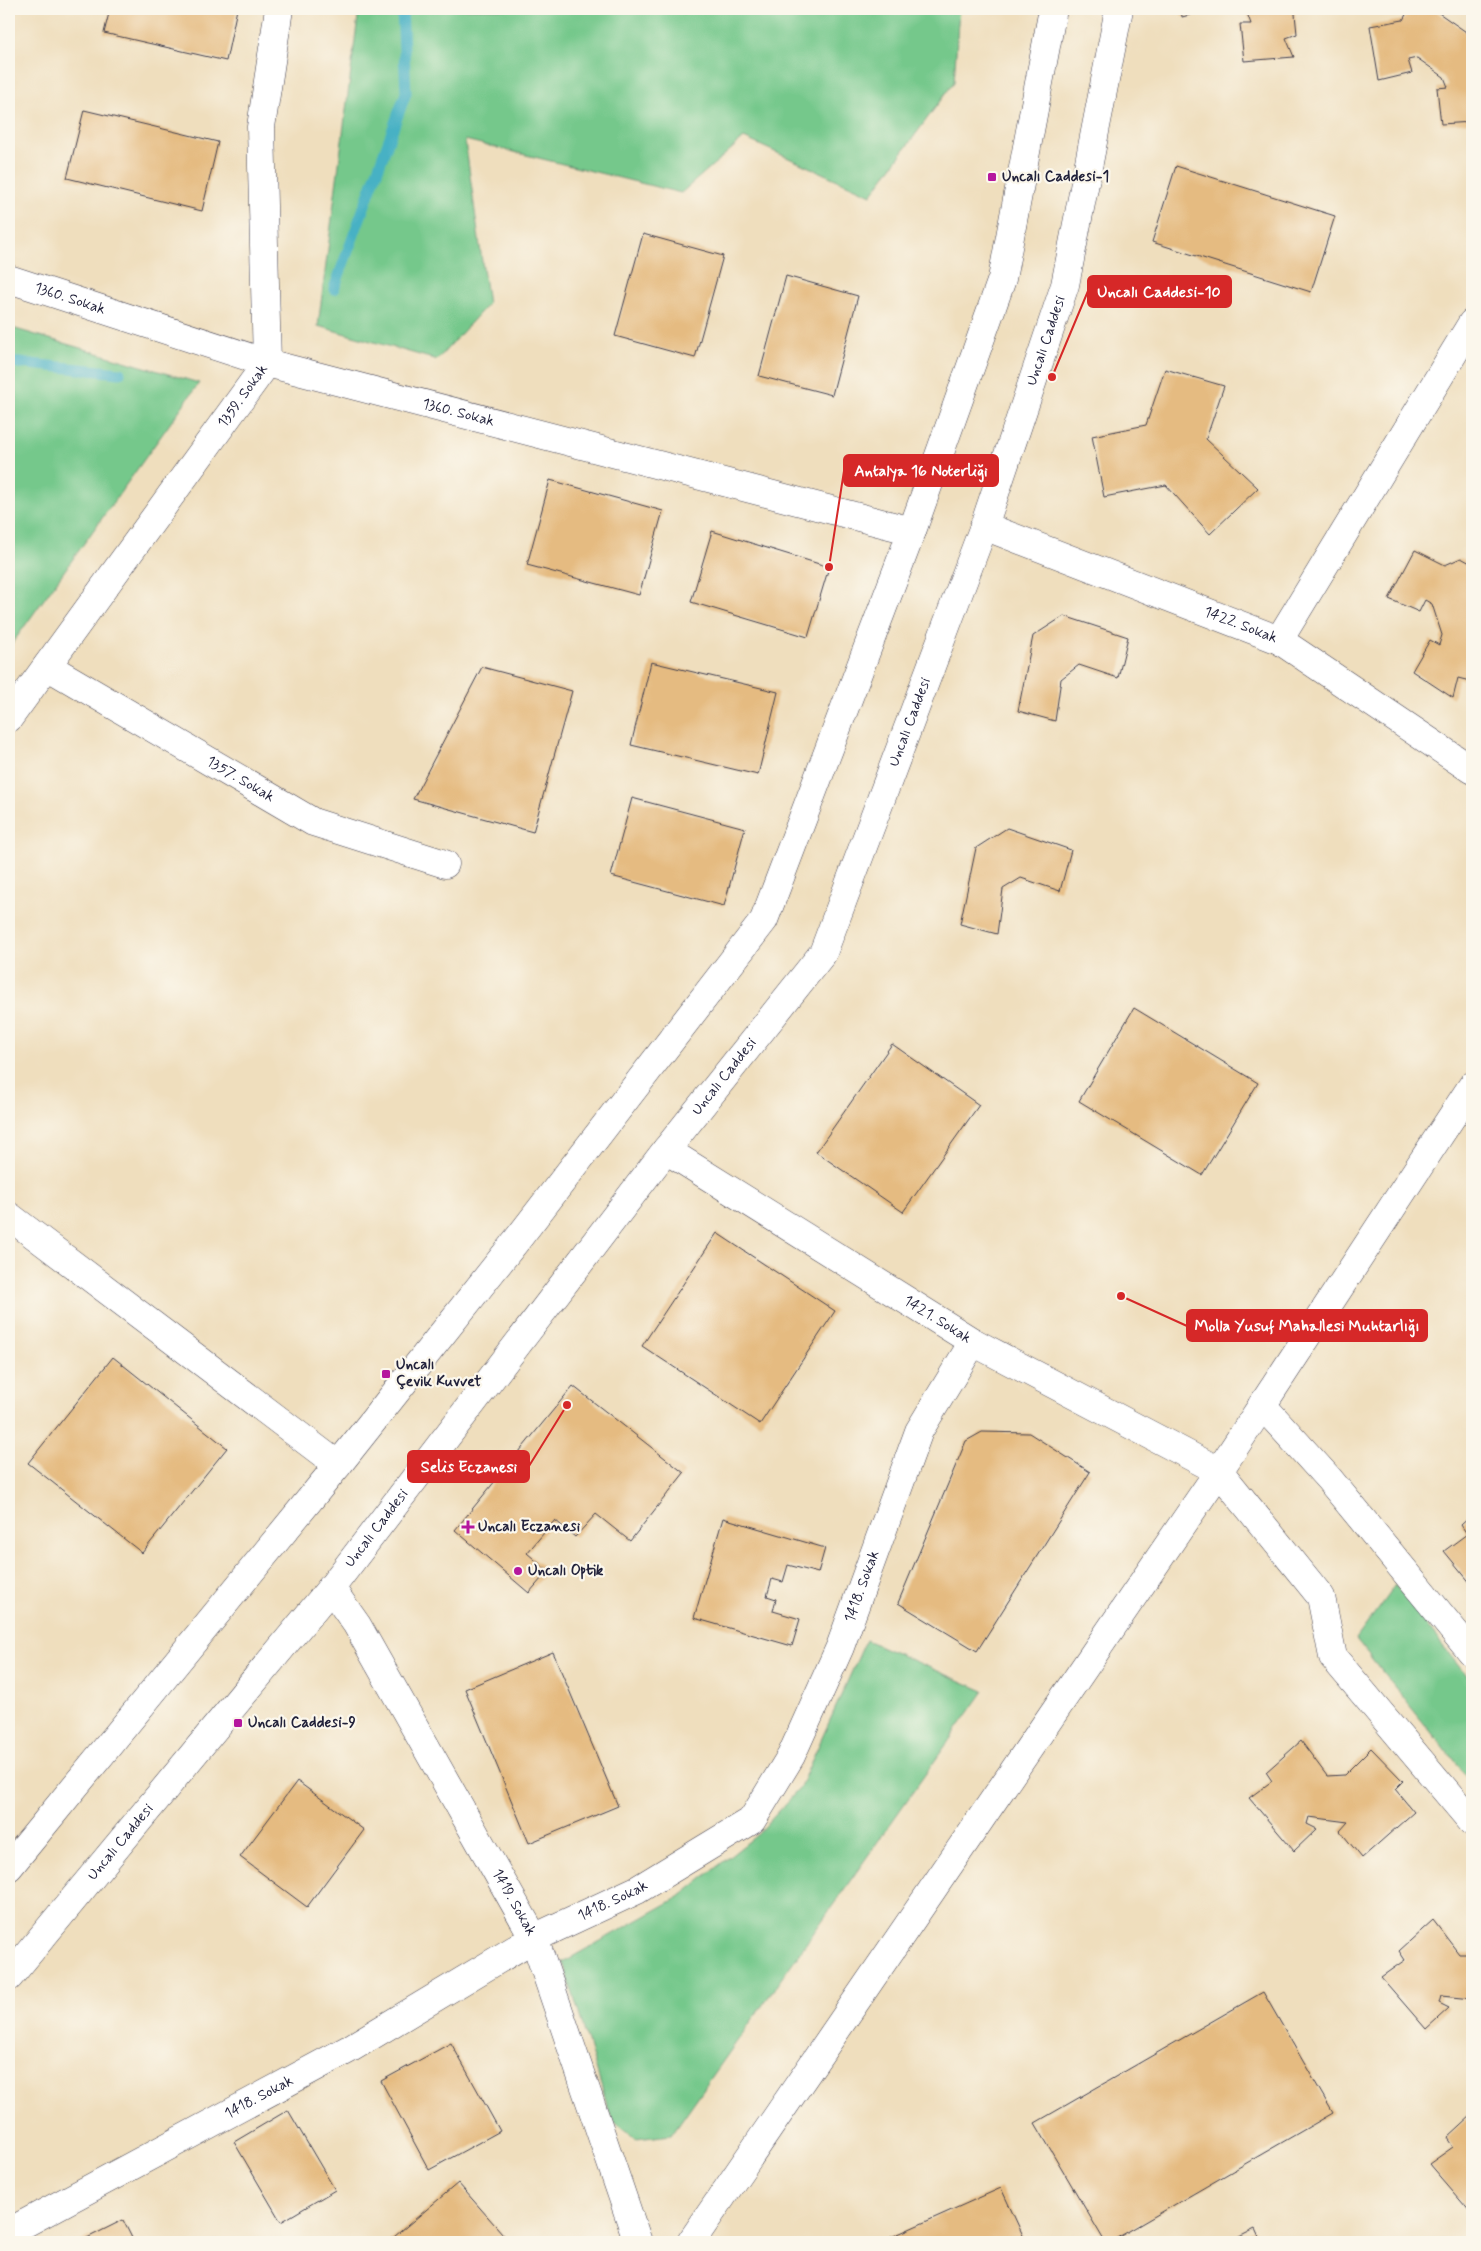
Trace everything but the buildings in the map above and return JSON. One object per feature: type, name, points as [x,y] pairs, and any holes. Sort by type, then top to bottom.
[{"type":"street","name":"1359. Sokak","points":[[9,718],[267,363],[261,126],[280,9]]},
{"type":"street","points":[[9,1867],[338,1465],[614,1116],[764,920],[912,531],[1002,279],[1053,9]]},
{"type":"street","name":"Uncalı Caddesi","points":[[9,1977],[331,1588],[666,1150],[823,953],[984,526],[1065,285],[1119,9]]},
{"type":"street","name":"1360. Sokak","points":[[9,279],[267,363],[912,531]]},
{"type":"street","points":[[1279,640],[1472,323]]},
{"type":"street","name":"1422. Sokak","points":[[984,526],[1279,640],[1472,770]]},
{"type":"street","name":"1357. Sokak","points":[[47,666],[313,822],[445,864]]},
{"type":"street","points":[[691,2242],[1218,1471],[1469,1099]]},
{"type":"street","name":"1421. Sokak","points":[[666,1150],[973,1342],[1218,1471]]},
{"type":"street","points":[[9,1216],[338,1465]]},
{"type":"street","name":"1418. Sokak","points":[[9,2232],[352,2048],[534,1938],[638,1890],[752,1820],[791,1756],[840,1647],[919,1431],[973,1342]]},
{"type":"street","points":[[1262,1406],[1329,1479],[1472,1653]]},
{"type":"street","points":[[1218,1471],[1321,1597],[1333,1657],[1472,1822]]},
{"type":"street","name":"1419. Sokak","points":[[331,1588],[357,1625],[534,1938],[638,2242]]},
{"type":"green space","points":[[359,9],[959,9],[954,82],[871,195],[744,138],[681,193],[465,140],[488,304],[437,360],[318,326]]},
{"type":"green space","points":[[9,327],[199,383],[9,648]]},
{"type":"green space","points":[[1395,1585],[1472,1683],[1472,1783],[1356,1639]]},
{"type":"green space","points":[[866,1640],[984,1691],[671,2135],[636,2139],[612,2120],[563,1962],[679,1897],[758,1834],[799,1789]]},
{"type":"waterway","points":[[334,289],[406,93],[402,9]]},
{"type":"waterway","points":[[9,362],[120,373]]},
{"type":"place","name":"Uncalı Caddesi-1","points":[[992,177]]},
{"type":"place","name":"Uncalı Caddesi-10","points":[[1052,377]]},
{"type":"place","name":"Antalya 16 Noterliği","points":[[829,567]]},
{"type":"place","name":"Molla Yusuf Mahallesi Muhtarlığı","points":[[1121,1296]]},
{"type":"place","name":"Uncalı Çevik Kuvvet","points":[[386,1374]]},
{"type":"place","name":"Selis Eczanesi","points":[[567,1405]]},
{"type":"place","name":"Uncalı Eczanesi","points":[[468,1527]]},
{"type":"place","name":"Uncalı Optik","points":[[518,1571]]},
{"type":"place","name":"Uncalı Caddesi-9","points":[[238,1723]]}]
